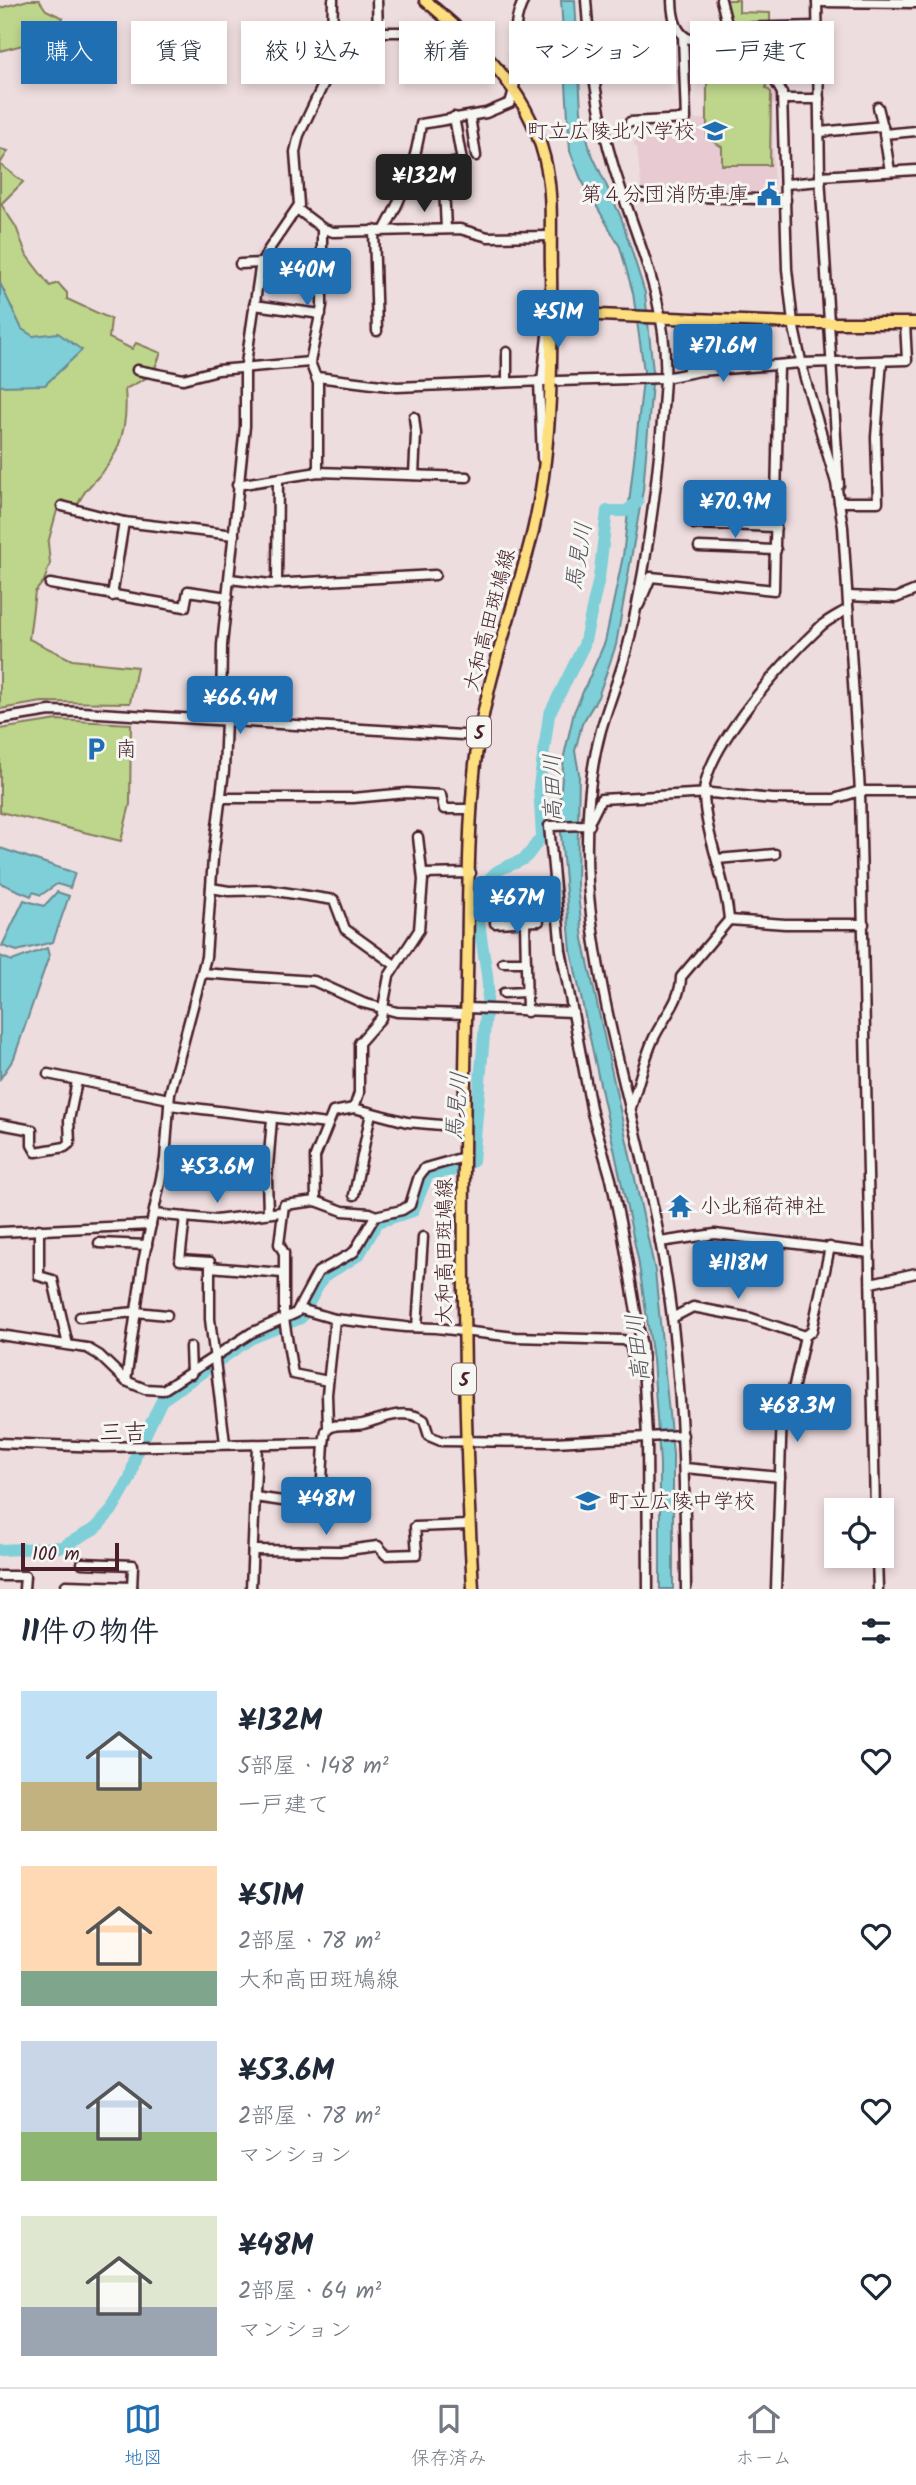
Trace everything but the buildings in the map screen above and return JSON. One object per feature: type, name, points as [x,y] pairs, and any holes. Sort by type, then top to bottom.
[{"type":"main road","name":"大和高田斑鳩線","points":[[425,0],[487,54],[514,87],[528,113],[543,152],[549,186],[550,414],[542,479],[532,535],[479,736],[472,809],[464,1127],[464,1332],[465,1441],[473,1589]]},
{"type":"main road","points":[[551,313],[793,323],[911,323]]},
{"type":"street","points":[[126,1381],[147,1245],[165,1160],[169,1102],[202,972],[221,798],[222,645],[246,416],[245,370],[254,304],[261,263],[297,209],[300,196],[295,152],[299,135],[331,68],[333,0]]},
{"type":"street","points":[[377,0],[378,33],[399,32]]},
{"type":"street","points":[[385,229],[403,194],[415,158],[422,124],[508,106],[514,87],[516,22],[524,0]]},
{"type":"street","points":[[586,0],[597,105],[615,170],[649,264],[662,318],[665,378],[647,548],[626,655],[598,743],[590,782],[588,870],[593,931],[629,1114],[648,1181],[672,1318],[685,1468],[685,1589]]},
{"type":"street","points":[[630,122],[686,119],[683,36],[673,23],[672,0]]},
{"type":"street","points":[[721,0],[726,21]]},
{"type":"street","points":[[817,21],[817,1],[916,3]]},
{"type":"street","points":[[683,36],[690,37]]},
{"type":"street","points":[[777,84],[783,99],[788,283],[793,323],[801,363],[839,502]]},
{"type":"street","points":[[818,84],[839,502],[848,596],[860,791],[875,1498]]},
{"type":"street","points":[[783,99],[818,99]]},
{"type":"street","points":[[878,107],[890,171]]},
{"type":"street","points":[[470,116],[476,156]]},
{"type":"street","points":[[446,229],[443,166],[462,161],[454,117]]},
{"type":"street","points":[[820,132],[916,131]]},
{"type":"street","points":[[786,184],[821,178],[916,170]]},
{"type":"street","points":[[642,195],[786,200]]},
{"type":"street","points":[[297,209],[322,228],[333,232],[446,229],[466,230],[488,237],[550,236]]},
{"type":"street","points":[[318,472],[317,377],[310,362],[321,314],[322,228]]},
{"type":"street","points":[[374,230],[377,331]]},
{"type":"street","points":[[240,264],[261,263]]},
{"type":"street","points":[[254,304],[321,314]]},
{"type":"street","points":[[542,479],[542,381],[546,329],[551,313]]},
{"type":"street","points":[[558,381],[665,378],[688,373],[801,363],[907,360],[911,323]]},
{"type":"street","points":[[687,337],[688,373]]},
{"type":"street","points":[[507,352],[507,382]]},
{"type":"street","points":[[839,502],[878,502],[876,437],[882,361]]},
{"type":"street","points":[[137,370],[183,379],[218,370],[245,370],[310,362]]},
{"type":"street","points":[[651,576],[774,590],[779,366]]},
{"type":"street","points":[[317,377],[397,387],[542,381]]},
{"type":"street","points":[[414,417],[414,475]]},
{"type":"street","points":[[237,485],[278,481],[318,472],[467,477]]},
{"type":"street","points":[[277,583],[278,481]]},
{"type":"street","points":[[62,506],[124,522],[234,535]]},
{"type":"street","points":[[112,596],[124,522]]},
{"type":"street","points":[[694,524],[776,527]]},
{"type":"street","points":[[699,547],[776,550]]},
{"type":"street","points":[[636,610],[651,576],[647,548]]},
{"type":"street","points":[[230,579],[277,583],[435,575]]},
{"type":"street","points":[[50,584],[185,607],[188,590],[228,597]]},
{"type":"street","points":[[848,596],[896,598],[916,590]]},
{"type":"street","points":[[729,920],[704,793],[708,772],[727,733],[786,661],[824,624],[848,609]]},
{"type":"street","points":[[0,719],[50,711],[479,736]]},
{"type":"street","points":[[588,824],[601,799],[704,793],[773,799],[834,799],[860,791],[916,791]]},
{"type":"street","points":[[221,798],[353,798],[416,793],[442,795],[444,809],[472,809]]},
{"type":"street","points":[[588,824],[549,826],[561,950],[592,1113],[614,1192],[639,1326],[648,1436],[648,1589]]},
{"type":"street","points":[[354,1108],[359,1093],[359,1043],[381,1018],[389,976],[419,930],[423,874],[418,837]]},
{"type":"street","points":[[717,859],[775,854]]},
{"type":"street","points":[[423,874],[471,873]]},
{"type":"street","points":[[211,888],[229,891],[269,890],[334,900],[345,929],[395,965]]},
{"type":"street","points":[[729,920],[785,924],[864,924]]},
{"type":"street","points":[[629,1114],[652,1044],[670,1012],[681,986],[681,978],[729,920]]},
{"type":"street","points":[[495,923],[539,921]]},
{"type":"street","points":[[525,922],[527,1012]]},
{"type":"street","points":[[503,962],[526,962]]},
{"type":"street","points":[[202,972],[320,982],[363,1003],[405,1013],[467,1011],[480,1008],[573,1012]]},
{"type":"street","points":[[504,993],[526,992]]},
{"type":"street","points":[[48,1074],[169,1102],[272,1119],[327,1124]]},
{"type":"street","points":[[0,1124],[33,1130],[32,1145],[36,1152],[65,1147],[70,1143],[69,1120],[77,1082]]},
{"type":"street","points":[[316,1201],[315,1157],[333,1112],[354,1108],[407,1122],[464,1127]]},
{"type":"street","points":[[354,1195],[371,1113]]},
{"type":"street","points":[[268,1213],[267,1171],[272,1119]]},
{"type":"street","points":[[328,1381],[293,1374],[285,1323],[282,1273],[284,1253],[279,1244],[281,1212],[286,1203],[316,1201],[343,1211],[370,1213],[375,1216],[402,1210],[410,1205],[419,1176],[425,1168],[464,1162]]},
{"type":"street","points":[[154,1214],[216,1220],[281,1212]]},
{"type":"street","points":[[0,1335],[93,1351],[126,1381],[157,1391],[215,1363],[251,1333],[285,1323],[304,1310],[318,1272],[354,1252],[375,1216]]},
{"type":"street","points":[[185,1217],[180,1260],[210,1262],[215,1363],[225,1444]]},
{"type":"street","points":[[0,1232],[151,1225]]},
{"type":"street","points":[[39,1229],[39,1276],[53,1280],[68,1345]]},
{"type":"street","points":[[660,1242],[715,1234],[870,1253]]},
{"type":"street","points":[[417,1327],[424,1237]]},
{"type":"street","points":[[99,1243],[147,1245]]},
{"type":"street","points":[[776,1589],[782,1413],[790,1403],[804,1336],[812,1331],[830,1247]]},
{"type":"street","points":[[210,1267],[282,1273]]},
{"type":"street","points":[[871,1283],[916,1273]]},
{"type":"street","points":[[672,1318],[693,1307],[751,1318],[804,1336]]},
{"type":"street","points":[[304,1310],[335,1319],[464,1332],[628,1341]]},
{"type":"street","points":[[80,1317],[136,1312],[167,1314]]},
{"type":"street","points":[[255,1497],[296,1503],[297,1512],[320,1514],[324,1443],[328,1427],[328,1381],[335,1319]]},
{"type":"street","points":[[628,1341],[639,1326]]},
{"type":"street","points":[[628,1341],[634,1357],[643,1358]]},
{"type":"street","points":[[190,1347],[191,1374]]},
{"type":"street","points":[[328,1427],[364,1424],[382,1416],[411,1415],[424,1420],[432,1439],[555,1442],[682,1435]]},
{"type":"street","points":[[0,1443],[139,1447],[324,1443]]},
{"type":"street","points":[[251,1589],[257,1446]]},
{"type":"street","points":[[685,1468],[780,1477]]},
{"type":"street","points":[[253,1550],[340,1551],[378,1546],[385,1553],[417,1555],[415,1527],[469,1525]]},
{"type":"street","points":[[66,1589],[66,1585],[132,1588],[133,1565],[82,1563]]},
{"type":"street","points":[[877,1568],[878,1589]]},
{"type":"street","points":[[0,1576],[24,1576],[24,1589]]},
{"type":"shaded area","name":"町立広陵北小学校","points":[[706,84],[773,84],[778,92],[778,104],[772,104],[774,185],[762,185],[762,197],[645,192],[641,187],[634,141],[658,140],[658,121],[705,119]]},
{"type":"green space","points":[[28,0],[39,0],[46,10],[63,18],[62,21],[21,21],[21,45],[0,51],[0,8]]},
{"type":"green space","points":[[726,0],[739,0],[739,12],[770,13],[770,21],[730,21]]},
{"type":"green space","points":[[707,84],[766,84],[766,88],[771,92],[770,165],[722,165],[722,147],[707,138]]},
{"type":"green space","points":[[0,149],[8,151],[0,164]]},
{"type":"green space","points":[[0,164],[23,182],[1,204],[16,227],[27,256],[50,286],[58,283],[67,293],[67,299],[111,319],[109,338],[132,349],[136,343],[161,353],[152,375],[125,389],[124,425],[113,458],[78,504],[59,503],[48,543],[50,564],[44,581],[35,592],[29,639],[72,660],[137,667],[130,703],[42,702],[0,709]]},
{"type":"green space","points":[[57,720],[131,724],[130,804],[121,841],[0,812],[0,729]]},
{"type":"water","points":[[561,0],[575,0],[576,21],[562,21]]},
{"type":"water","points":[[566,84],[580,84],[581,111],[590,150],[621,217],[645,293],[653,371],[643,490],[616,645],[598,697],[582,724],[575,751],[579,773],[577,885],[583,939],[655,1271],[673,1454],[673,1589],[660,1589],[660,1464],[653,1359],[638,1259],[571,951],[559,811],[564,756],[574,712],[605,642],[623,556],[644,371],[633,293],[620,247],[581,179],[570,151]]},
{"type":"water","points":[[0,283],[22,329],[33,336],[58,333],[82,350],[45,385],[0,386]]},
{"type":"water","points":[[0,848],[75,873],[70,888],[57,884],[41,895],[33,892],[31,896],[0,883]]},
{"type":"water","points":[[57,892],[69,896],[53,942],[17,951],[2,946],[24,900],[44,906]]},
{"type":"water","points":[[47,948],[49,956],[14,1058],[0,1079],[0,956],[12,961]]},
{"type":"waterway","name":"馬見川","points":[[0,1550],[62,1547],[96,1528],[112,1510],[130,1479],[136,1454],[162,1400],[250,1339],[301,1318],[323,1277],[359,1255],[378,1222],[413,1211],[428,1174],[455,1170],[473,1161],[488,990],[480,929],[481,898],[486,884],[495,873],[525,858],[542,837],[539,786],[549,715],[584,645],[599,578],[607,511],[626,511],[638,502]]},
{"type":"place","name":"町立広陵北小学校","points":[[715,131]]},
{"type":"place","name":"第４分団消防車庫","points":[[769,194]]},
{"type":"place","name":"南","points":[[96,749]]},
{"type":"place","name":"小北稲荷神社","points":[[680,1206]]},
{"type":"place","name":"町立広陵中学校","points":[[588,1501]]},
{"type":"district","name":"三吉","points":[[123,1432]]},
{"type":"water label","name":"高田川","points":[[552,788]]},
{"type":"water label","name":"高田川","points":[[637,1348]]}]
